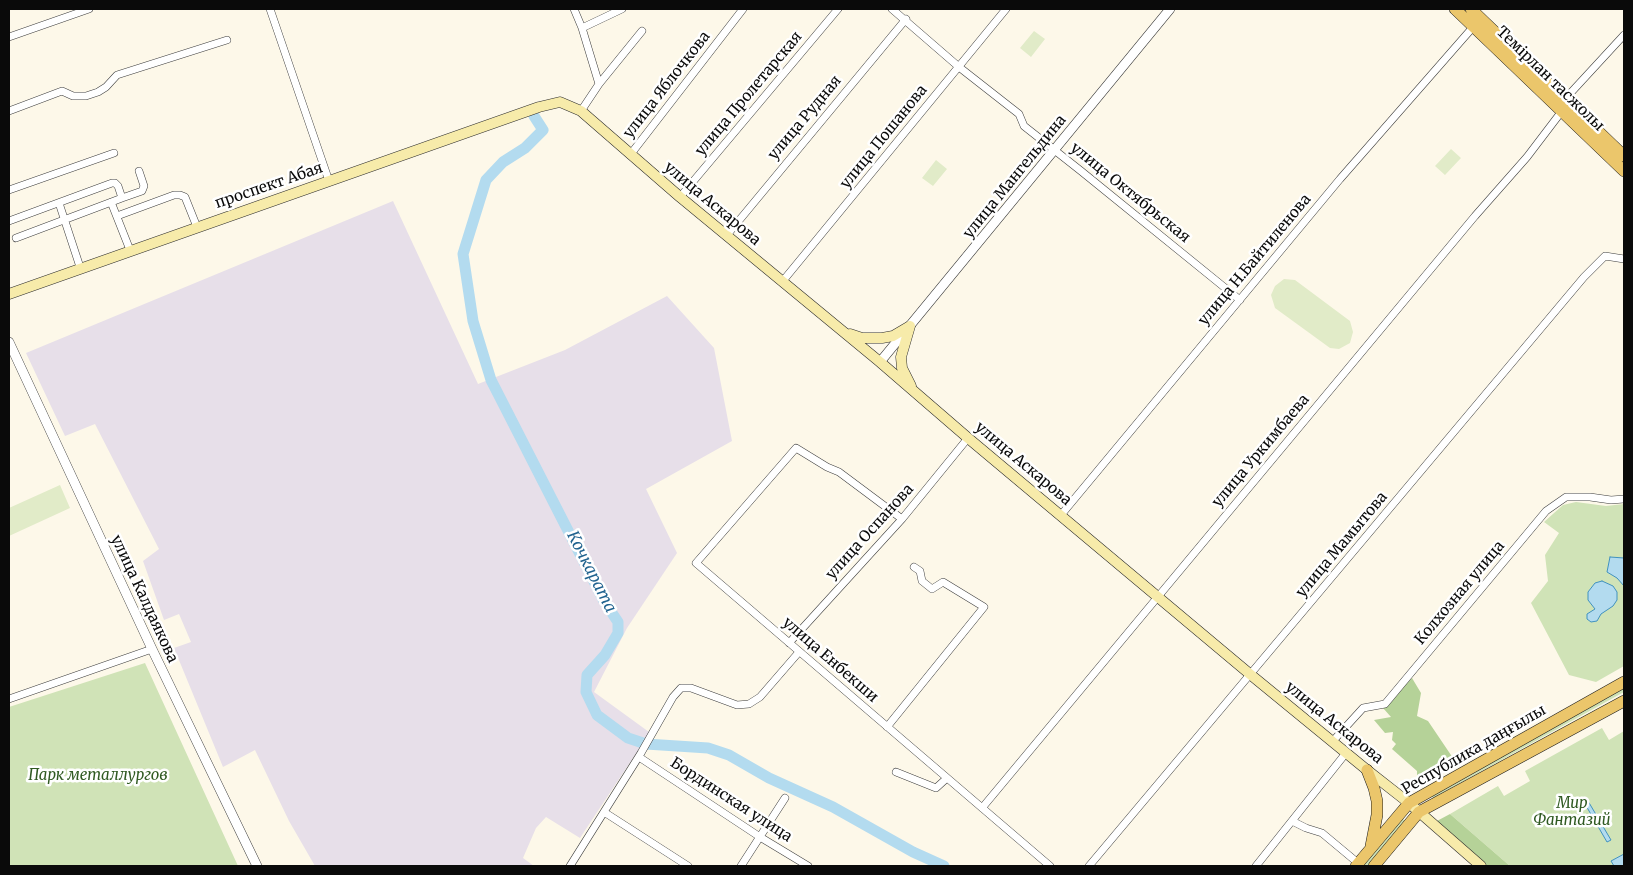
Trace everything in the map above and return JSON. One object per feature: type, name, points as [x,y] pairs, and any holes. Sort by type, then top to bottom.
[{"type":"main road","name":"Темірлан тасжолы","points":[[1455,9],[1477,15],[1624,156]]},
{"type":"main road","name":"Темірлан тасжолы","points":[[1477,15],[1562,111],[1624,171]]},
{"type":"main road","name":"улица Аскарова","points":[[539,107],[560,102],[582,111],[680,197],[880,362],[1251,675],[1409,802],[1481,866]]},
{"type":"main road","name":"проспект Абая","points":[[9,294],[80,267],[539,107]]},
{"type":"main road","points":[[844,333],[862,338],[882,338],[893,336],[910,326]]},
{"type":"main road","points":[[910,326],[901,357],[902,368],[914,391]]},
{"type":"main road","name":"Республика даңғылы","points":[[1357,865],[1409,802],[1624,682]]},
{"type":"main road","name":"Республика даңғылы","points":[[1374,866],[1419,812],[1624,701]]},
{"type":"main road","points":[[1367,770],[1377,801],[1377,815],[1369,850]]},
{"type":"street","points":[[9,37],[90,9]]},
{"type":"street","points":[[270,9],[329,181]]},
{"type":"street","points":[[574,9],[582,28],[599,84]]},
{"type":"street","points":[[582,28],[622,9]]},
{"type":"street","name":"улица Яблочкова","points":[[630,155],[743,9]]},
{"type":"street","name":"улица Пролетарская","points":[[680,197],[838,9]]},
{"type":"street","name":"улица Октябрьская","points":[[892,9],[906,19],[959,67],[1019,114],[1024,126],[1240,300]]},
{"type":"street","name":"улица Пошанова","points":[[782,282],[1006,9]]},
{"type":"street","name":"улица Мангельдина","points":[[880,362],[1170,9]]},
{"type":"street","name":"улица Н.Байтиленова","points":[[1060,515],[1477,15]]},
{"type":"street","name":"улица Рудная","points":[[726,235],[906,19]]},
{"type":"street","points":[[582,111],[599,84],[642,31]]},
{"type":"street","points":[[1565,99],[1624,35]]},
{"type":"street","points":[[9,111],[62,91],[73,96],[86,96],[106,87],[117,75],[227,40]]},
{"type":"street","name":"улица Уркимбаева","points":[[982,808],[1526,157],[1562,111]]},
{"type":"street","points":[[9,190],[114,153]]},
{"type":"street","points":[[16,238],[144,189],[138,171]]},
{"type":"street","points":[[9,221],[115,183],[122,198]]},
{"type":"street","points":[[117,216],[174,195],[180,195],[185,197],[197,227]]},
{"type":"street","points":[[59,202],[80,267]]},
{"type":"street","points":[[112,202],[130,250]]},
{"type":"street","name":"улица Мамытова","points":[[1090,866],[1584,276],[1605,256],[1624,259]]},
{"type":"street","name":"улица Калдаякова","points":[[9,342],[152,648],[257,866]]},
{"type":"street","name":"улица Оспанова","points":[[789,643],[902,519],[968,438]]},
{"type":"street","name":"улица Енбекши","points":[[902,519],[839,472],[796,448],[696,563],[1050,866]]},
{"type":"street","name":"Колхозная улица","points":[[1332,742],[1363,708],[1385,704],[1546,511],[1566,497],[1624,499]]},
{"type":"street","points":[[887,727],[984,607],[943,582],[932,589],[922,581],[920,571],[914,567]]},
{"type":"street","points":[[9,699],[152,648]]},
{"type":"street","points":[[570,866],[631,769],[673,696],[681,688],[690,688],[737,705],[749,704],[760,697],[799,652]]},
{"type":"street","points":[[1256,866],[1346,753]]},
{"type":"street","name":"Бординская улица","points":[[638,757],[808,866]]},
{"type":"street","points":[[896,772],[936,788],[947,778]]},
{"type":"street","points":[[741,866],[785,798]]},
{"type":"street","points":[[604,812],[688,866]]},
{"type":"street","points":[[1292,821],[1322,833],[1357,865]]},
{"type":"shaded area","points":[[393,201],[478,384],[565,350],[667,296],[714,348],[732,441],[646,489],[677,553],[627,628],[594,692],[649,732],[580,838],[546,817],[536,828],[523,858],[534,866],[315,866],[289,821],[255,750],[223,767],[174,648],[191,642],[179,614],[164,620],[143,561],[159,549],[95,424],[65,436],[26,353]]},
{"type":"green space","points":[[1034,31],[1045,39],[1031,57],[1020,48]]},
{"type":"green space","points":[[1451,149],[1461,158],[1445,175],[1435,166]]},
{"type":"green space","points":[[936,160],[947,169],[933,186],[922,178]]},
{"type":"green space","points":[[1284,279],[1295,280],[1350,321],[1353,332],[1350,343],[1339,349],[1330,348],[1275,308],[1271,295],[1275,286]]},
{"type":"green space","points":[[60,485],[70,508],[9,536],[9,508]]},
{"type":"green space","points":[[1576,502],[1606,506],[1624,504],[1624,666],[1596,682],[1569,675],[1531,603],[1548,581],[1545,555],[1559,533],[1544,522],[1563,505]]},
{"type":"green space","name":"Парк металлургов","points":[[145,663],[238,866],[9,866],[9,707]]},
{"type":"green space","points":[[1412,678],[1421,693],[1417,716],[1428,721],[1455,761],[1417,783],[1417,771],[1392,749],[1396,744],[1392,740],[1393,732],[1385,733],[1374,720],[1391,717],[1383,708]]},
{"type":"green space","points":[[1624,688],[1624,692],[1433,798],[1431,795]]},
{"type":"green space","name":"Мир Фантазий","points":[[1602,728],[1609,740],[1624,731],[1624,866],[1510,866],[1450,814],[1498,786],[1504,796],[1530,781],[1525,771]]},
{"type":"green space","points":[[1450,814],[1510,866],[1486,866],[1435,822]]},
{"type":"green space","points":[[1402,818],[1405,821],[1368,866],[1362,866]]},
{"type":"water","points":[[1610,557],[1624,558],[1624,586],[1617,578],[1607,572]]},
{"type":"water","points":[[1602,581],[1613,586],[1617,592],[1617,600],[1613,606],[1601,614],[1597,621],[1591,622],[1587,619],[1587,614],[1595,609],[1588,600],[1588,592],[1595,583]]},
{"type":"water","points":[[1588,801],[1611,840],[1607,842],[1585,804]]},
{"type":"water","points":[[1624,854],[1624,866],[1614,866],[1611,861]]},
{"type":"waterway","name":"Кочкарата","points":[[534,116],[543,130],[525,148],[503,162],[486,180],[463,254],[473,321],[491,380],[604,601],[618,622],[618,633],[605,655],[587,675],[586,692],[597,715],[628,738],[646,744],[708,748],[729,755],[769,778],[833,807],[913,852],[944,866]]}]
